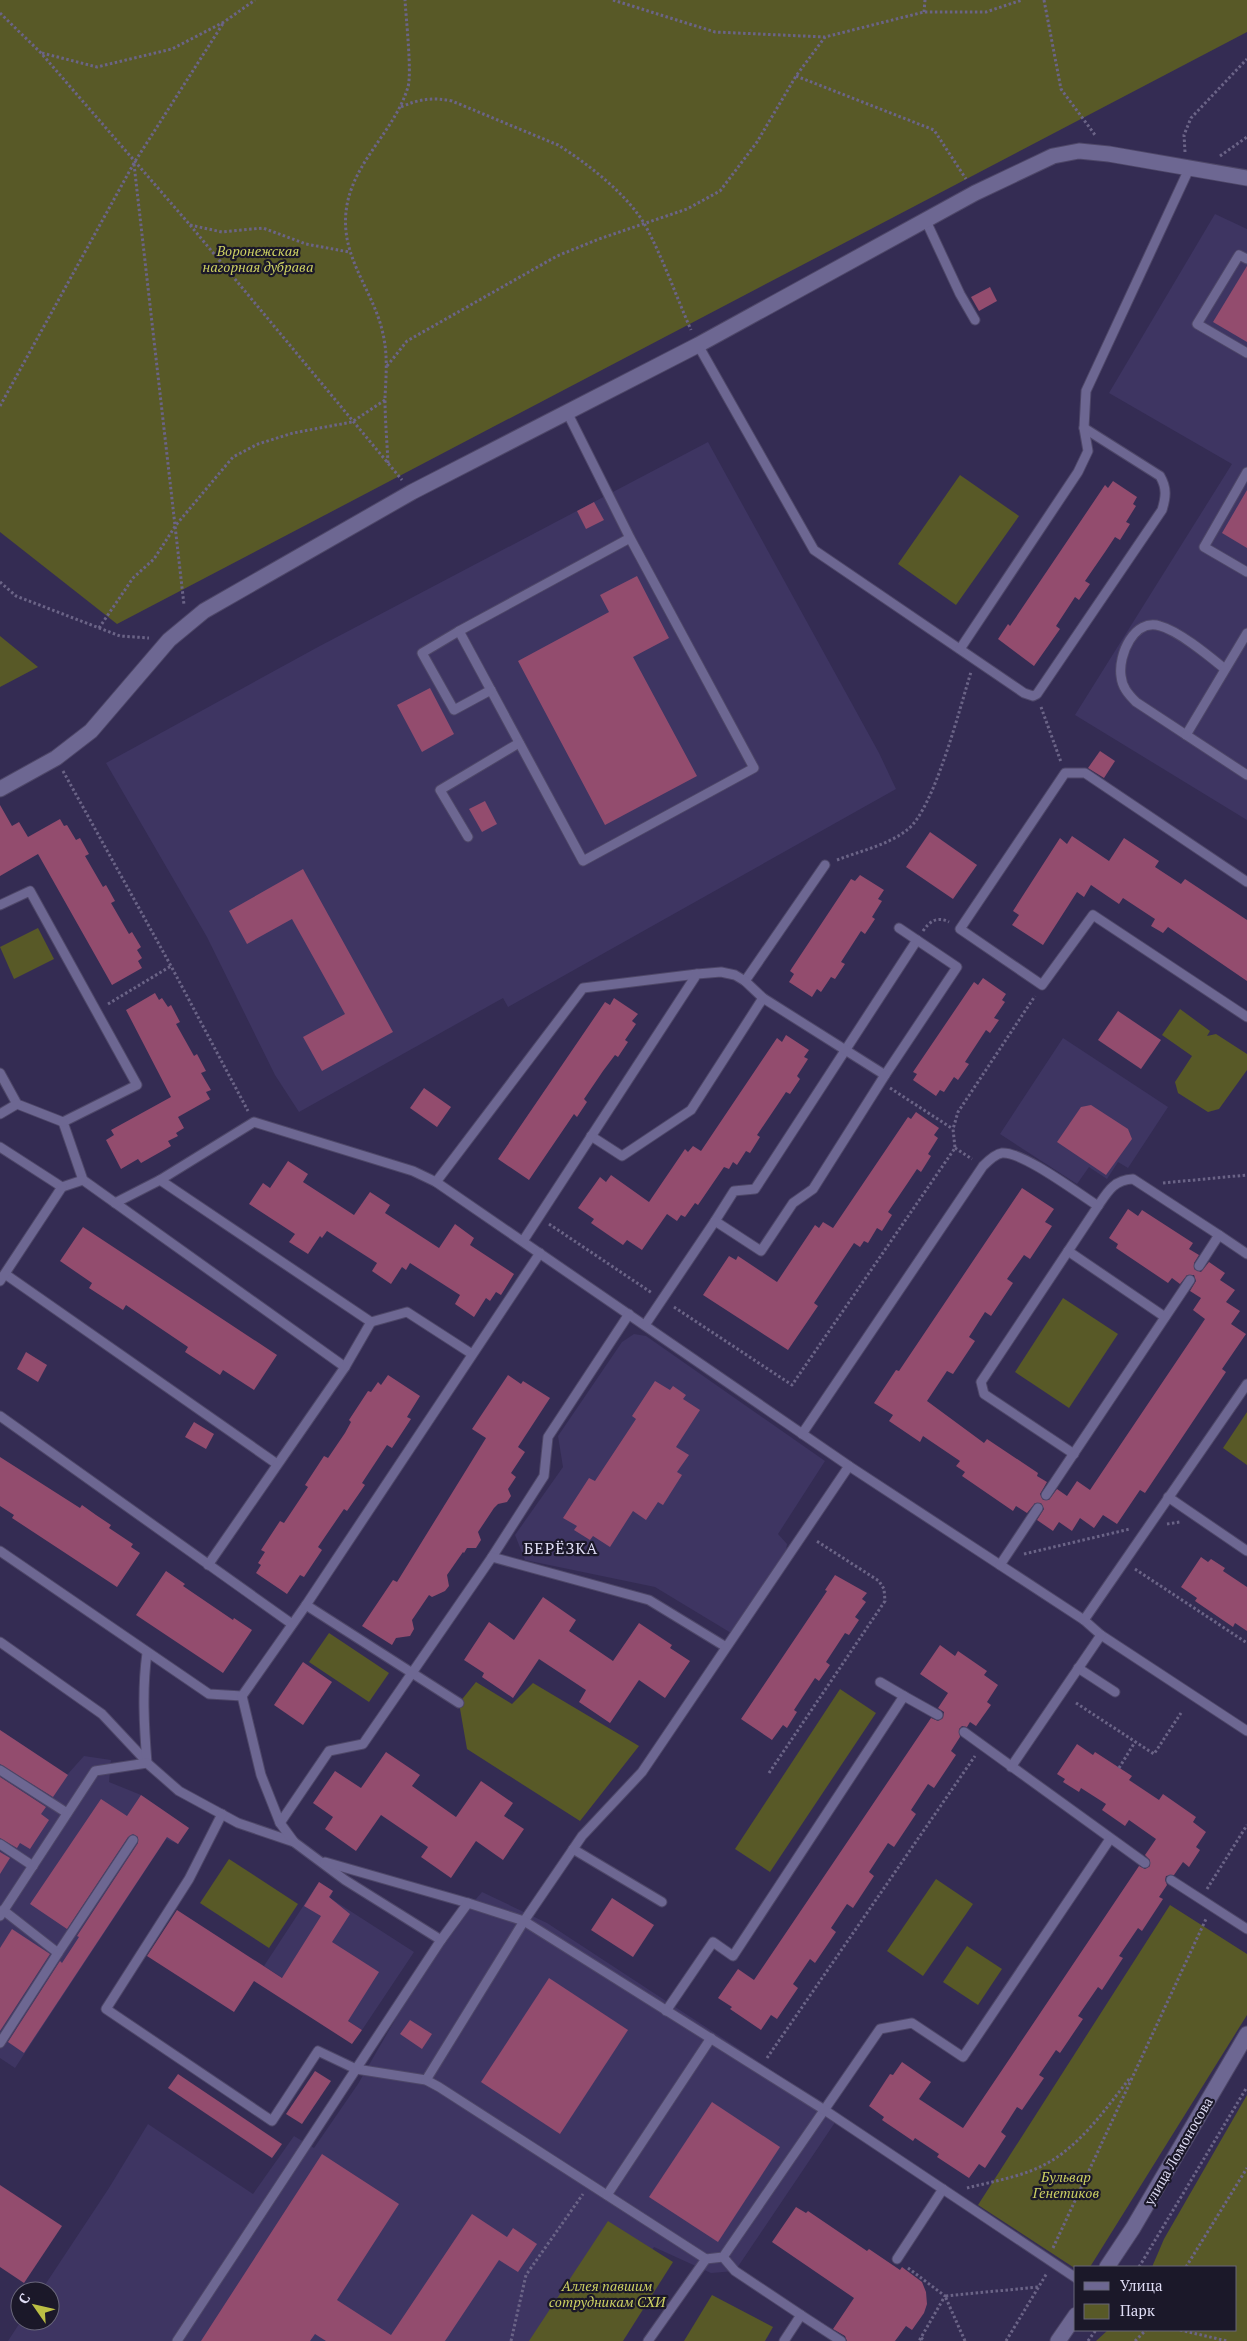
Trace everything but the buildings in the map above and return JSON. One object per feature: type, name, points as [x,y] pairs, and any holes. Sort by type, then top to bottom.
[{"type":"street","points":[[0,789],[56,758],[91,731],[169,640],[204,611],[412,492],[698,345],[975,193],[1053,156],[1079,150],[1247,178]]},
{"type":"street","name":"улица Ломоносова","points":[[1108,2266],[1133,2228],[1247,2034]]},
{"type":"street","points":[[1058,2341],[1074,2317]]},
{"type":"lane","points":[[960,649],[1078,472],[1088,451],[1084,428],[1086,391],[1189,169]]},
{"type":"lane","points":[[926,221],[960,294],[976,320]]},
{"type":"lane","points":[[1247,259],[1239,255],[1197,324],[1247,353]]},
{"type":"lane","points":[[698,345],[814,550],[975,660],[1033,696],[1037,694],[1162,510],[1166,497],[1164,484],[1160,476],[1084,428]]},
{"type":"lane","points":[[459,630],[583,861],[754,768],[630,538],[567,412]]},
{"type":"lane","points":[[1247,472],[1204,546],[1247,572]]},
{"type":"lane","points":[[491,690],[454,710],[422,653],[459,630],[630,538]]},
{"type":"lane","points":[[1225,669],[1203,652],[1160,626],[1151,625],[1132,637],[1124,649],[1120,662],[1121,678],[1126,692],[1136,702],[1247,775]]},
{"type":"lane","points":[[1186,735],[1247,633]]},
{"type":"lane","points":[[468,837],[440,790],[519,742]]},
{"type":"lane","points":[[1247,882],[1085,773],[1065,773],[960,929],[1042,985],[1092,915],[1247,1017]]},
{"type":"lane","points":[[745,981],[825,865]]},
{"type":"lane","points":[[0,905],[30,891],[138,1085],[63,1122],[17,1104],[0,1073]]},
{"type":"lane","points":[[715,1221],[761,1251],[793,1203],[812,1189],[957,967],[899,928]]},
{"type":"lane","points":[[645,1325],[734,1191],[755,1189],[917,940]]},
{"type":"lane","points":[[436,1182],[583,988],[697,974],[721,972],[735,975],[745,981],[763,998],[846,1050],[883,1078]]},
{"type":"lane","points":[[523,1241],[697,974]]},
{"type":"lane","points":[[591,1136],[622,1156],[691,1110],[763,998]]},
{"type":"lane","points":[[0,1114],[17,1104]]},
{"type":"lane","points":[[63,1122],[83,1180],[345,1367]]},
{"type":"lane","points":[[115,1203],[160,1180],[254,1122],[413,1171],[436,1182],[802,1434],[1084,1620],[1101,1635],[1247,1731]]},
{"type":"lane","points":[[0,1146],[62,1187]]},
{"type":"lane","points":[[802,1434],[989,1159],[1002,1153],[1022,1157],[1098,1206]]},
{"type":"lane","points":[[1074,1454],[984,1394],[981,1382],[1111,1186],[1125,1179],[1133,1179],[1247,1254]]},
{"type":"lane","points":[[83,1180],[62,1187],[3,1278],[277,1464]]},
{"type":"lane","points":[[160,1180],[371,1322]]},
{"type":"lane","points":[[1199,1266],[1219,1235]]},
{"type":"lane","points":[[1068,1252],[1165,1317]]},
{"type":"lane","points":[[441,1940],[317,1860],[294,1842],[280,1823],[260,1775],[242,1696],[306,1605],[540,1253]]},
{"type":"lane","points":[[1046,1495],[1190,1280]]},
{"type":"lane","points":[[208,1566],[345,1367],[371,1322],[407,1312],[472,1354]]},
{"type":"lane","points":[[280,1823],[329,1751],[363,1744],[412,1674],[492,1557],[544,1476],[548,1437],[629,1314]]},
{"type":"lane","points":[[1084,1620],[1247,1384]]},
{"type":"lane","points":[[0,1416],[292,1624]]},
{"type":"lane","points":[[426,2080],[524,1921],[573,1849],[582,1836],[642,1772],[850,1466]]},
{"type":"lane","points":[[1168,1497],[1247,1551]]},
{"type":"lane","points":[[1000,1565],[1038,1508]]},
{"type":"lane","points":[[0,1551],[209,1694],[242,1696]]},
{"type":"lane","points":[[492,1557],[649,1600],[726,1647]]},
{"type":"lane","points":[[306,1605],[459,1703]]},
{"type":"lane","points":[[1010,1767],[1101,1635]]},
{"type":"lane","points":[[0,1642],[102,1714],[147,1763],[178,1791],[238,1823],[294,1842]]},
{"type":"lane","points":[[147,1653],[144,1685],[147,1763]]},
{"type":"lane","points":[[1078,1668],[1115,1692]]},
{"type":"lane","points":[[880,1682],[938,1715]]},
{"type":"lane","points":[[666,2011],[713,1942],[733,1956],[904,1696]]},
{"type":"lane","points":[[964,1732],[1145,1863]]},
{"type":"lane","points":[[58,1953],[2,1913],[94,1772],[147,1763]]},
{"type":"lane","points":[[0,1770],[68,1813]]},
{"type":"lane","points":[[222,1814],[189,1879],[106,2009],[272,2121],[318,2051],[356,2069],[426,2080],[706,2259],[723,2257],[823,2109],[880,2030],[912,2023],[963,2057],[1110,1839]]},
{"type":"lane","points":[[0,2042],[133,1840]]},
{"type":"lane","points":[[0,1844],[33,1866]]},
{"type":"lane","points":[[573,1849],[662,1902]]},
{"type":"lane","points":[[317,1860],[524,1921],[760,2068],[1074,2277]]},
{"type":"lane","points":[[1171,1880],[1247,1929]]},
{"type":"lane","points":[[0,1896],[9,1902]]},
{"type":"lane","points":[[177,2341],[441,1940],[468,1903]]},
{"type":"lane","points":[[607,2195],[711,2038]]},
{"type":"lane","points":[[896,2259],[942,2189]]},
{"type":"lane","points":[[723,2257],[735,2271],[842,2341]]},
{"type":"lane","points":[[648,2341],[706,2259]]},
{"type":"lane","points":[[784,2341],[801,2315]]},
{"type":"path","points":[[41,53],[97,67],[172,49],[224,22],[256,0]]},
{"type":"path","points":[[388,463],[385,400],[387,366],[380,322],[349,252],[346,212],[355,178],[367,156],[383,137],[401,107],[409,84],[405,0]]},
{"type":"path","points":[[612,0],[715,32],[825,37],[924,12],[986,12],[1022,0]]},
{"type":"path","points":[[924,12],[925,0]]},
{"type":"path","points":[[1044,0],[1061,90],[1109,154]]},
{"type":"path","points":[[0,12],[41,53],[190,225],[412,492]]},
{"type":"path","points":[[0,406],[134,162],[224,22]]},
{"type":"path","points":[[387,366],[407,341],[557,256],[687,209],[720,191],[757,142],[796,76],[825,37]]},
{"type":"path","points":[[1189,169],[1183,144],[1186,126],[1190,118],[1247,59]]},
{"type":"path","points":[[796,76],[934,130],[975,193]]},
{"type":"path","points":[[401,107],[423,99],[436,97],[452,101],[558,145],[618,192],[644,224],[698,345]]},
{"type":"path","points":[[134,162],[186,626]]},
{"type":"path","points":[[190,225],[222,232],[263,228],[306,244],[349,252]]},
{"type":"path","points":[[99,628],[133,578],[154,559],[176,525],[233,457],[258,444],[293,433],[352,422],[385,400]]},
{"type":"path","points":[[0,582],[16,596],[120,636],[169,640]]},
{"type":"path","points":[[825,865],[898,836],[909,829],[920,817],[932,792],[975,660]]},
{"type":"path","points":[[1037,694],[1065,773]]},
{"type":"path","points":[[56,758],[171,966],[254,1122]]},
{"type":"path","points":[[917,940],[928,923],[934,920],[946,920],[960,929]]},
{"type":"path","points":[[96,1012],[171,966]]},
{"type":"path","points":[[792,1385],[955,1148],[953,1128],[958,1112],[966,1097],[1042,985]]},
{"type":"path","points":[[883,1078],[953,1128]]},
{"type":"path","points":[[955,1148],[983,1166]]},
{"type":"path","points":[[1142,1185],[1247,1175]]},
{"type":"path","points":[[1012,1548],[1021,1554],[1150,1524]]},
{"type":"path","points":[[769,1773],[885,1601],[884,1590],[879,1581],[804,1533]]},
{"type":"path","points":[[1133,1568],[1247,1643]]},
{"type":"path","points":[[1076,1704],[1154,1754],[1180,1713]]},
{"type":"path","points":[[1119,1768],[1135,1742]]},
{"type":"path","points":[[760,2068],[982,1746]]},
{"type":"path","points":[[1006,2341],[1052,2264],[1052,2250],[1212,1906],[1207,1889],[1247,1825]]},
{"type":"path","points":[[942,2189],[967,2188],[1027,2171],[1050,2162],[1076,2143],[1133,2074]]},
{"type":"path","points":[[1140,2266],[1247,2087]]},
{"type":"path","points":[[1187,2266],[1247,2168]]},
{"type":"path","points":[[511,2341],[526,2276],[590,2184]]},
{"type":"path","points":[[896,2259],[945,2296],[965,2341]]},
{"type":"path","points":[[945,2296],[1038,2287]]},
{"type":"path","points":[[925,2341],[920,2340],[945,2296]]},
{"type":"path","points":[[1135,2341],[1145,2331]]},
{"type":"path","points":[[1184,2331],[1227,2341]]},
{"type":"shaded area","points":[[1215,214],[1247,229],[1247,820],[1075,715],[1232,464],[1109,393]]},
{"type":"shaded area","points":[[708,442],[879,753],[896,789],[508,1007],[503,998],[299,1112],[275,1075],[207,937],[106,763],[318,647]]},
{"type":"shaded area","points":[[1063,1038],[1168,1107],[1128,1168],[1118,1162],[1107,1179],[1089,1167],[1077,1184],[1000,1134]]},
{"type":"shaded area","points":[[634,1334],[646,1336],[825,1461],[778,1534],[787,1544],[784,1565],[736,1636],[655,1587],[525,1560],[515,1535],[563,1467],[558,1436],[622,1342]]},
{"type":"shaded area","points":[[0,1730],[67,1775],[84,1756],[111,1760],[109,1782],[141,1795],[189,1828],[178,1844],[166,1839],[15,2068],[0,2058]]},
{"type":"shaded area","points":[[319,1882],[333,1891],[330,1898],[414,1952],[362,2030],[264,1966]]},
{"type":"shaded area","points":[[482,1892],[547,1923],[840,2115],[735,2271],[711,2273],[654,2247],[593,2341],[8,2341],[14,2331],[60,2331],[60,2281],[48,2281],[109,2188],[148,2124],[253,2194],[294,2136],[314,2148],[358,2084],[441,1940]]},
{"type":"green space","name":"Воронежская нагорная дубрава","points":[[0,0],[1247,0],[1247,32],[117,624],[0,532]]},
{"type":"green space","points":[[960,475],[1019,516],[956,605],[898,564]]},
{"type":"green space","points":[[0,636],[38,667],[0,687]]},
{"type":"green space","points":[[38,928],[54,959],[14,979],[0,947]]},
{"type":"green space","points":[[1180,1009],[1210,1031],[1207,1036],[1216,1034],[1247,1054],[1247,1070],[1219,1109],[1208,1112],[1178,1093],[1175,1082],[1192,1056],[1162,1035]]},
{"type":"green space","points":[[1063,1298],[1118,1334],[1069,1408],[1015,1372]]},
{"type":"green space","points":[[1247,1412],[1247,1465],[1223,1448]]},
{"type":"green space","points":[[329,1633],[389,1673],[369,1702],[309,1662]]},
{"type":"green space","points":[[476,1682],[512,1704],[533,1683],[639,1746],[580,1821],[467,1749],[459,1703]]},
{"type":"green space","points":[[840,1689],[876,1713],[770,1872],[735,1849]]},
{"type":"green space","points":[[229,1859],[298,1904],[269,1948],[200,1903]]},
{"type":"green space","points":[[936,1879],[973,1904],[923,1976],[887,1951]]},
{"type":"green space","name":"Бульвар Генетиков","points":[[1170,1905],[1247,1954],[1247,2015],[1091,2266],[1074,2266],[1074,2268],[978,2205]]},
{"type":"green space","points":[[967,1946],[1002,1969],[978,2005],[943,1982]]},
{"type":"green space","points":[[1247,2095],[1247,2341],[1096,2341],[1107,2331],[1237,2331],[1237,2266],[1152,2266],[1164,2239]]},
{"type":"green space","name":"Аллея павшим сотрудникам СХИ","points":[[608,2221],[673,2262],[623,2341],[529,2341]]},
{"type":"green space","points":[[712,2295],[773,2327],[765,2341],[684,2341]]},
{"type":"district","name":"БЕРЁЗКА","points":[[561,1548]]}]
